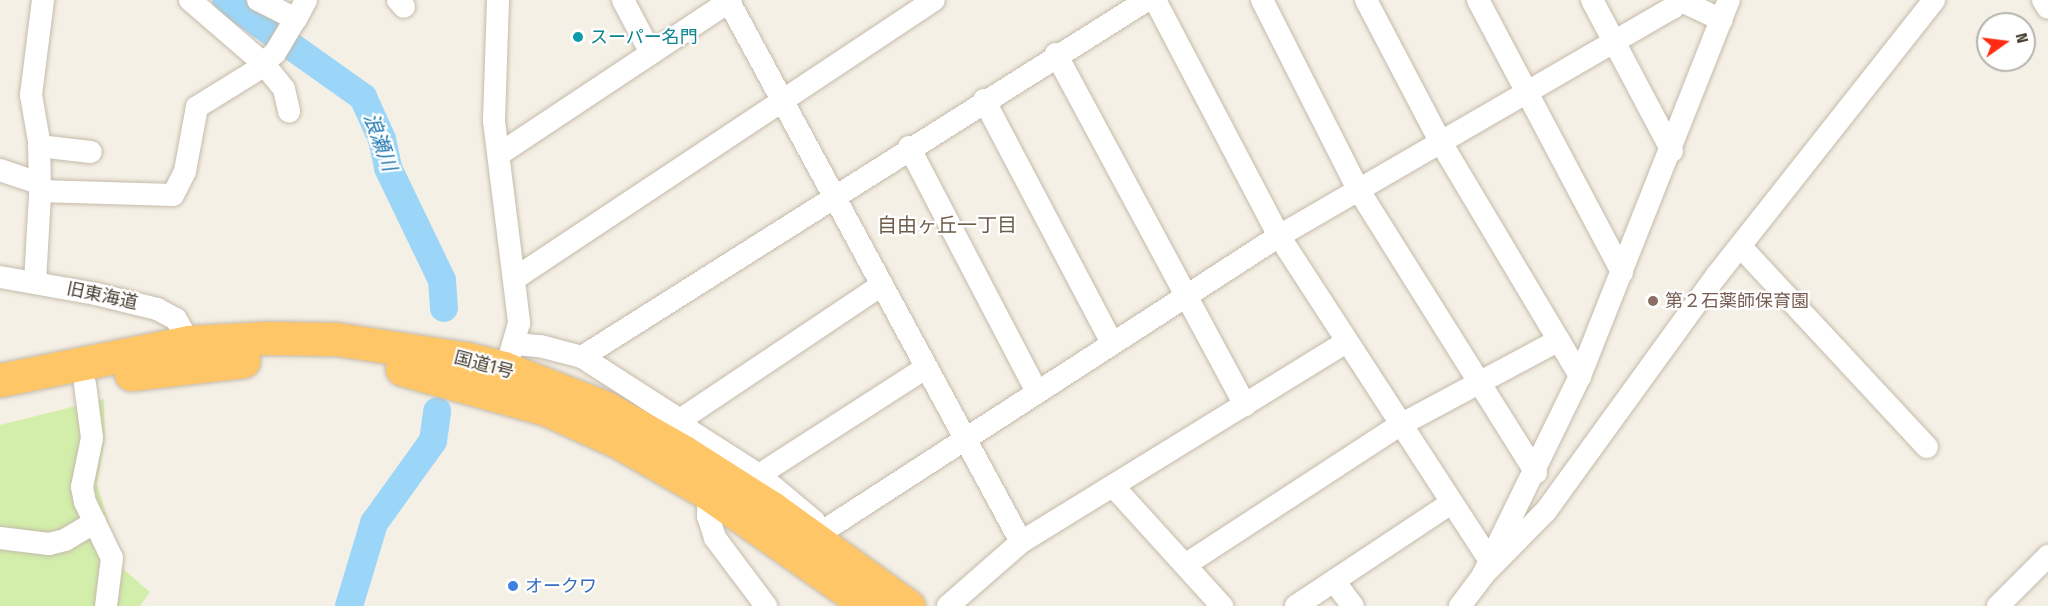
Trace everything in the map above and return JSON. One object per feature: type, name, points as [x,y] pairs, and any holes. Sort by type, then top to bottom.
[{"type":"highway","name":"国道1号","points":[[0,380],[189,342],[336,339],[399,347],[504,368],[606,408],[707,480],[892,603]]},
{"type":"highway","name":"国道1号","points":[[0,403],[85,384],[210,363],[333,360],[422,373],[504,368]]},
{"type":"street","points":[[35,282],[39,146],[31,95],[43,0]]},
{"type":"street","points":[[190,0],[268,60],[284,89],[289,111]]},
{"type":"street","points":[[0,170],[39,187],[173,195],[185,171],[197,107],[268,60],[298,14],[258,0]]},
{"type":"street","points":[[498,0],[495,121],[501,153],[519,323],[504,368]]},
{"type":"street","points":[[624,0],[651,53]]},
{"type":"street","points":[[514,279],[934,0]]},
{"type":"street","points":[[582,357],[1056,54],[1147,0]]},
{"type":"street","points":[[1155,0],[1279,236],[1451,503],[1486,568]]},
{"type":"street","points":[[1262,0],[1358,189],[1536,473]]},
{"type":"street","points":[[1366,0],[1440,141],[1581,376]]},
{"type":"street","points":[[1478,0],[1622,272]]},
{"type":"street","points":[[1592,0],[1672,151]]},
{"type":"street","points":[[825,530],[1279,236],[1673,8],[1679,0],[1725,10],[1672,151],[1581,376],[1536,473],[1467,602]]},
{"type":"street","points":[[1486,568],[1546,512],[1741,247],[1934,0]]},
{"type":"street","points":[[2043,0],[2048,8]]},
{"type":"street","points":[[501,153],[729,1],[924,369],[1021,542]]},
{"type":"street","points":[[1056,54],[1188,294],[1245,405]]},
{"type":"street","points":[[984,100],[1112,343]]},
{"type":"street","points":[[39,146],[91,152]]},
{"type":"street","points":[[909,147],[1037,392]]},
{"type":"street","points":[[1741,247],[1927,447]]},
{"type":"street","name":"旧東海道","points":[[0,277],[35,282],[157,309],[176,319],[189,342]]},
{"type":"street","points":[[687,427],[880,286]]},
{"type":"street","points":[[1185,565],[1400,425],[1559,340]]},
{"type":"street","points":[[948,606],[1021,542],[1114,487],[1346,342]]},
{"type":"street","points":[[504,368],[540,346],[582,357],[759,475],[825,530],[892,603]]},
{"type":"street","points":[[759,475],[924,369]]},
{"type":"street","points":[[85,384],[92,438],[82,487],[112,558],[106,606]]},
{"type":"street","points":[[687,427],[703,444],[715,538],[761,604]]},
{"type":"street","points":[[1114,487],[1222,606]]},
{"type":"street","points":[[1296,606],[1451,503]]},
{"type":"street","points":[[0,538],[49,544],[65,540],[95,522]]},
{"type":"street","points":[[1998,606],[2048,556]]},
{"type":"street","points":[[1334,580],[1353,606]]},
{"type":"green space","points":[[104,399],[105,439],[97,484],[123,569],[150,592],[140,606],[0,606],[0,425]]},
{"type":"waterway","name":"浪瀬川","points":[[226,0],[363,97],[382,139],[388,168],[442,280],[444,308]]},
{"type":"waterway","name":"浪瀬川","points":[[349,606],[374,523],[433,441],[437,411]]},
{"type":"place","name":"スーパー名門","points":[[578,37]]},
{"type":"place","name":"第２石薬師保育園","points":[[1653,301]]},
{"type":"place","name":"オークワ","points":[[513,586]]},
{"type":"district","name":"自由ヶ丘一丁目","points":[[947,225]]}]
